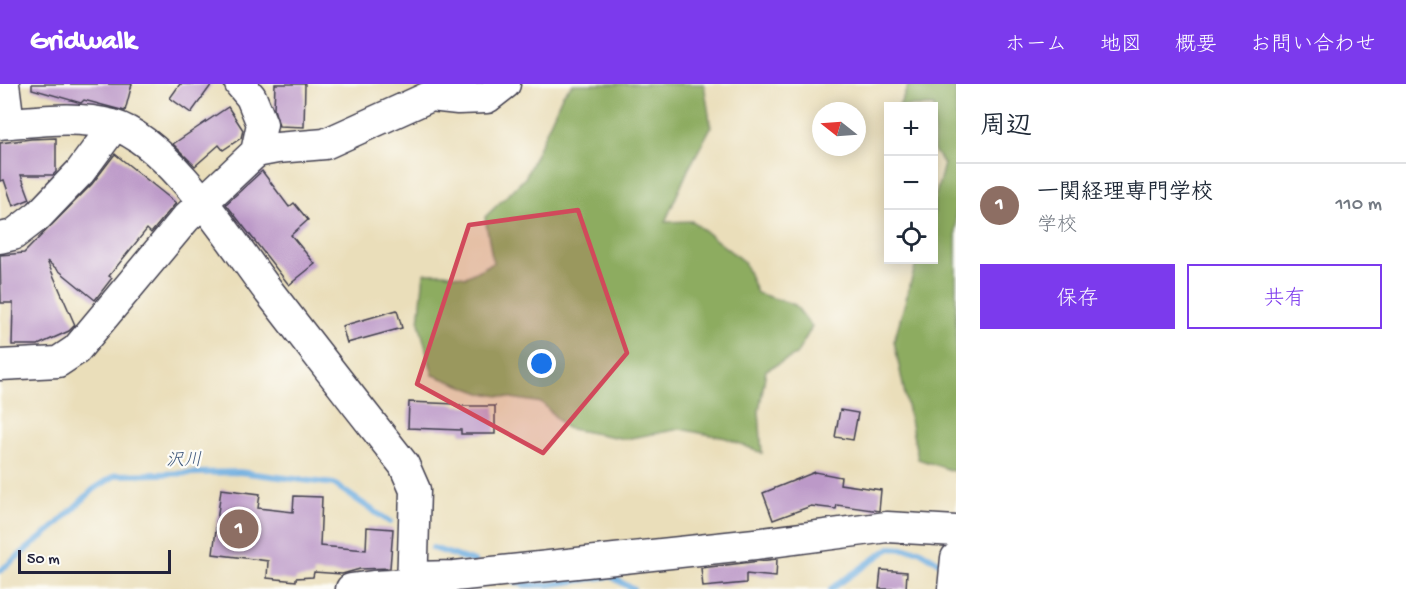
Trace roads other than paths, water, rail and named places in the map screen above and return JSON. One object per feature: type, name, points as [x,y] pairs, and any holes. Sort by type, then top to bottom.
[{"type":"street","points":[[4,84],[5,124],[74,118],[114,126],[140,139],[166,161],[202,202],[404,465],[415,490],[413,583]]},
{"type":"street","points":[[240,84],[251,97],[262,124],[256,152]]},
{"type":"street","points":[[0,365],[58,362],[76,350],[178,227],[256,152],[326,144],[431,96],[458,99],[487,98],[505,84]]},
{"type":"street","points":[[0,238],[13,235],[39,215],[80,171],[114,126]]},
{"type":"street","points":[[351,589],[755,544],[886,527],[956,531]]},
{"type":"waterway","name":"沢川","points":[[0,571],[54,527],[94,489],[116,475],[239,472],[334,484],[390,522]]},
{"type":"waterway","name":"沢川","points":[[433,548],[475,562]]},
{"type":"waterway","name":"沢川","points":[[831,589],[890,548],[919,550],[945,566]]},
{"type":"waterway","name":"沢川","points":[[515,582],[526,585],[547,585],[610,576],[633,589]]},
{"type":"place","name":"一関経理専門学校","points":[[239,529]]}]
